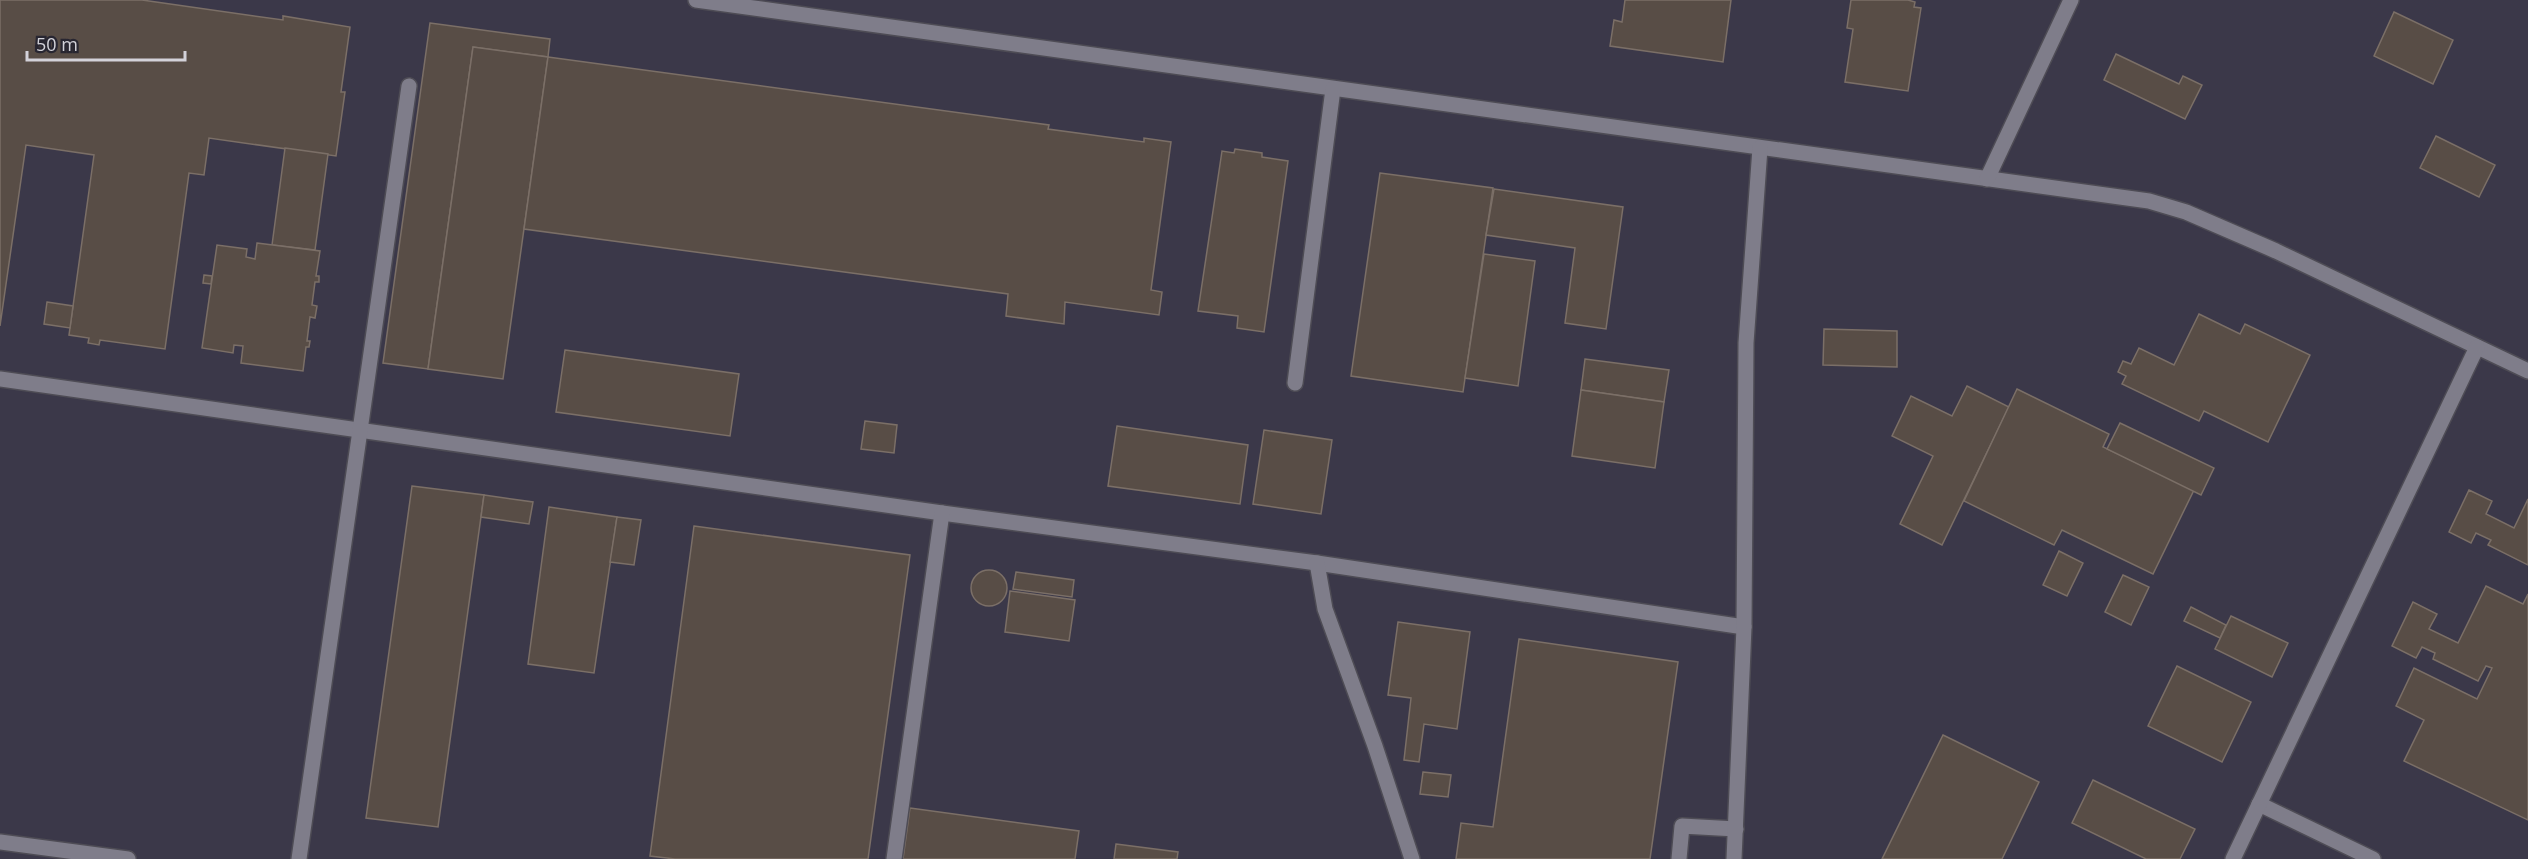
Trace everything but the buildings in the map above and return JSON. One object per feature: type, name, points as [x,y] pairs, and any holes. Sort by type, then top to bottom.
[{"type":"lane","points":[[696,0],[2149,201],[2186,212],[2276,251],[2528,371]]},
{"type":"lane","points":[[1987,179],[2071,0]]},
{"type":"lane","points":[[298,859],[409,86]]},
{"type":"lane","points":[[1295,383],[1334,89]]},
{"type":"lane","points":[[1734,859],[1744,627],[1746,343],[1760,148]]},
{"type":"lane","points":[[2233,859],[2477,347]]},
{"type":"lane","points":[[0,379],[361,428],[942,513],[1317,563],[1744,627]]},
{"type":"lane","points":[[894,859],[942,513]]},
{"type":"lane","points":[[1317,563],[1325,609],[1375,746],[1412,859]]},
{"type":"lane","points":[[2259,804],[2373,859]]},
{"type":"lane","points":[[1679,859],[1682,826],[1736,829]]},
{"type":"lane","points":[[0,842],[128,859]]},
{"type":"shaded area","points":[[0,0],[2528,0],[2528,859],[0,859]]}]
